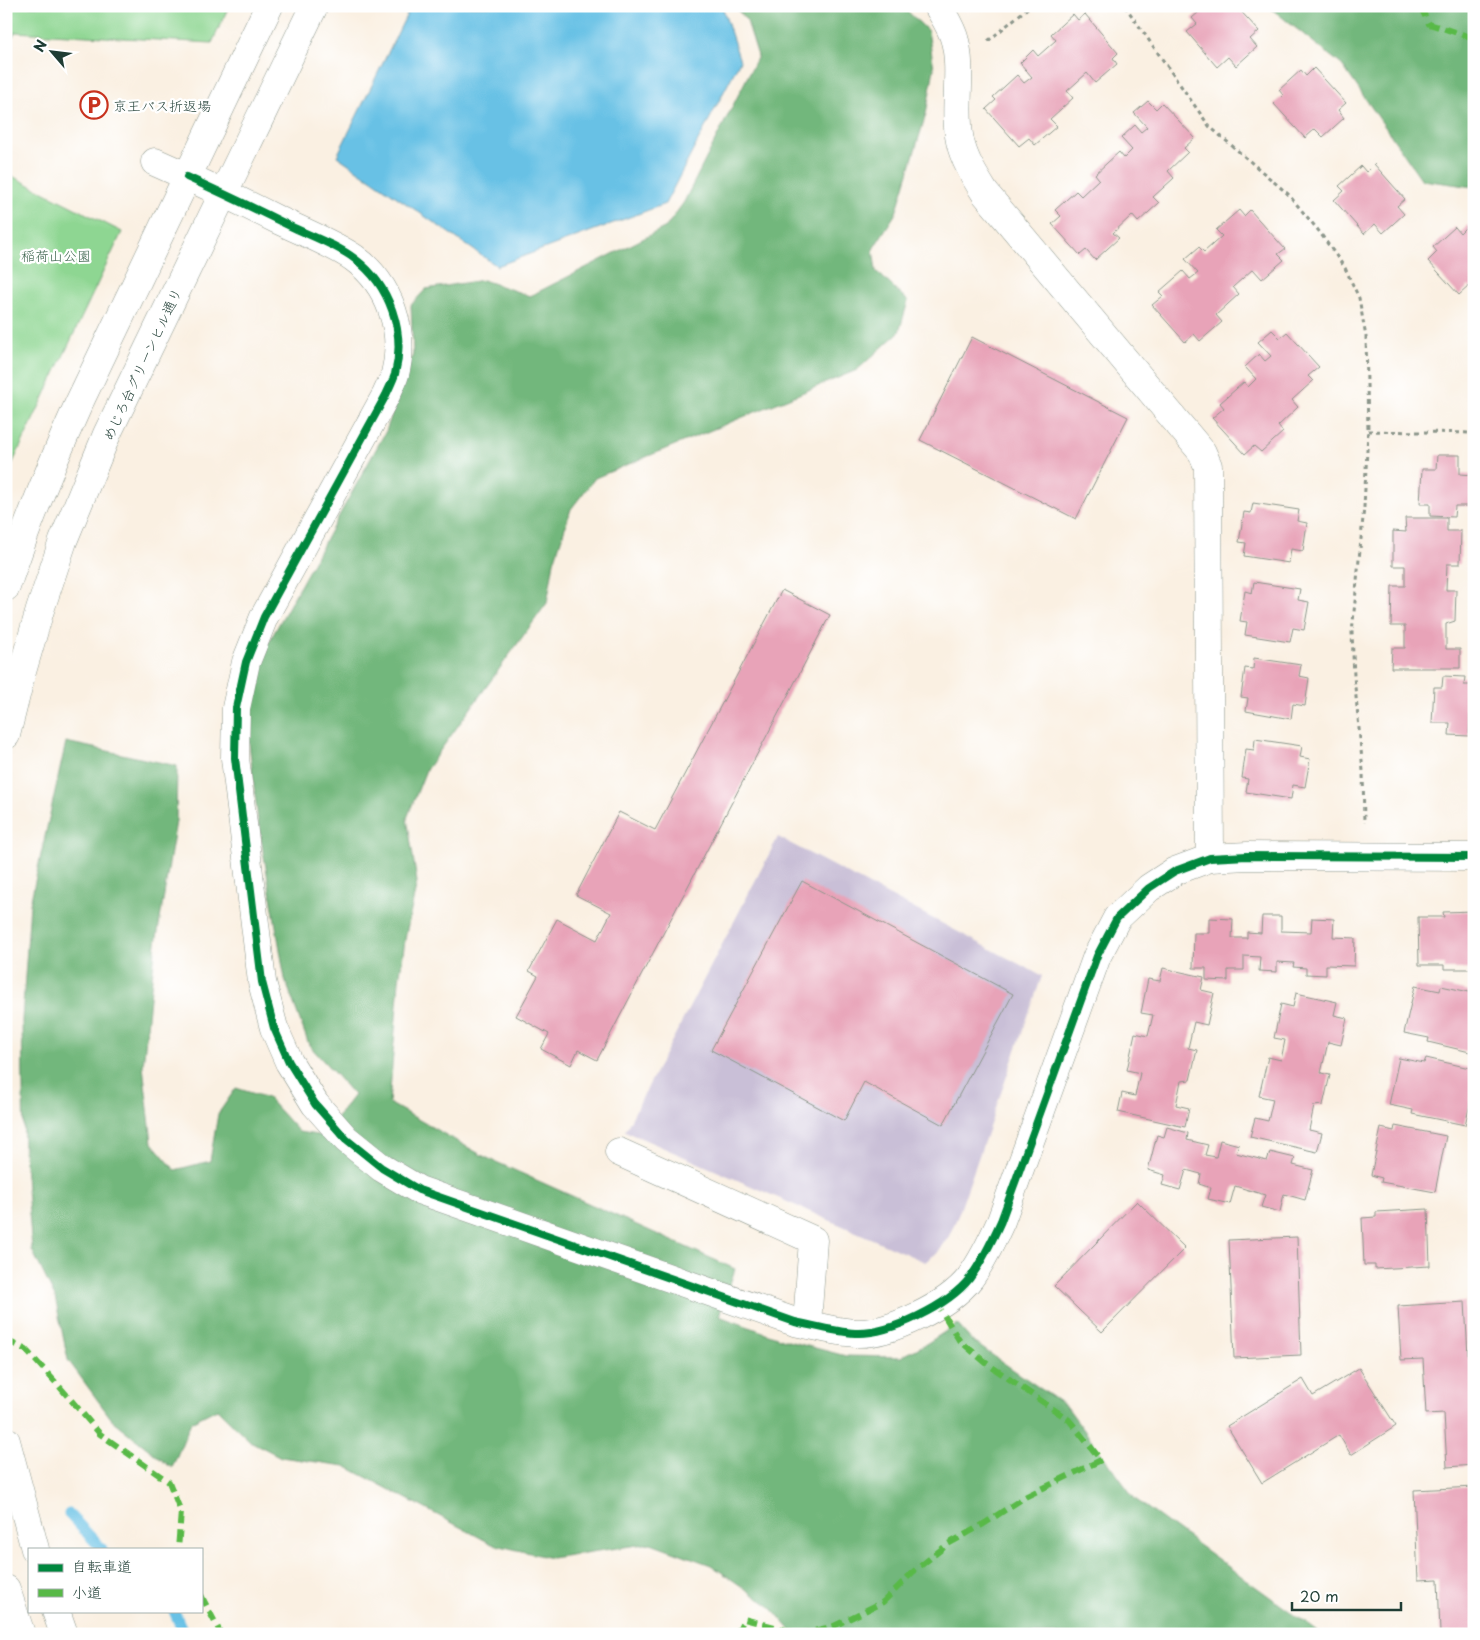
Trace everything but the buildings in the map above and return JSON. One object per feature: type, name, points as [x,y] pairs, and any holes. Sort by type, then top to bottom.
[{"type":"street","points":[[6,586],[51,465],[79,403],[269,6]]},
{"type":"street","name":"めじろ台グリーンヒル通り","points":[[6,735],[20,675],[40,610],[77,507],[107,434],[314,6]]},
{"type":"street","points":[[938,6],[948,23],[955,42],[957,66],[956,106],[960,142],[969,166],[985,193],[1202,452],[1208,466],[1210,858]]},
{"type":"street","points":[[155,162],[354,258],[367,269],[386,296],[397,324],[398,357],[395,375],[386,395],[264,617],[246,662],[236,708],[235,758],[262,982],[274,1028],[289,1062],[316,1104],[346,1139],[382,1168],[419,1190],[807,1324],[856,1333],[877,1331],[897,1326],[938,1305],[955,1292],[969,1279],[990,1247],[1097,956],[1118,918],[1149,888],[1175,871],[1210,858],[1247,856],[1474,857]]},
{"type":"street","points":[[619,1152],[812,1240],[807,1324]]},
{"type":"street","points":[[6,1441],[35,1548]]},
{"type":"street","points":[[6,1589],[22,1634]]},
{"type":"street","points":[[56,1612],[64,1634]]},
{"type":"path","points":[[957,66],[1030,6]]},
{"type":"path","points":[[1125,6],[1209,126],[1288,194],[1318,230],[1345,268],[1360,298],[1366,337],[1368,431],[1364,507],[1352,633],[1363,772],[1365,856]]},
{"type":"path","points":[[1368,431],[1474,433]]},
{"type":"shaded area","points":[[778,837],[1042,976],[959,1213],[949,1236],[938,1252],[925,1262],[625,1131]]},
{"type":"green space","points":[[6,6],[229,6],[212,43],[15,32],[6,49]]},
{"type":"green space","points":[[734,6],[902,6],[928,31],[934,68],[926,114],[896,213],[873,249],[876,271],[908,301],[899,332],[857,370],[595,478],[571,509],[554,562],[547,603],[426,770],[407,818],[417,882],[406,934],[399,981],[389,1103],[485,1157],[735,1269],[719,1316],[788,1341],[846,1356],[901,1357],[957,1324],[972,1341],[1067,1407],[1135,1499],[1321,1634],[794,1634],[770,1606],[711,1565],[651,1543],[551,1558],[492,1544],[345,1466],[281,1457],[250,1441],[217,1409],[191,1422],[172,1468],[113,1421],[68,1360],[55,1297],[32,1250],[24,1152],[22,1020],[30,904],[66,742],[177,766],[176,821],[155,950],[143,1066],[152,1143],[175,1170],[210,1161],[218,1114],[236,1088],[268,1098],[299,1132],[323,1136],[354,1095],[309,1045],[285,979],[258,821],[247,725],[259,660],[386,431],[413,354],[411,305],[426,289],[483,280],[530,296],[666,227],[684,202],[758,56],[747,21]]},
{"type":"green space","points":[[1268,6],[1474,6],[1474,187],[1422,180],[1342,65]]},
{"type":"green space","name":"稲荷山公園","points":[[6,173],[122,232],[6,477]]},
{"type":"water","points":[[411,6],[721,6],[740,61],[665,204],[497,266],[337,156]]},
{"type":"waterway","points":[[69,1514],[101,1548]]},
{"type":"waterway","points":[[174,1612],[184,1634]]},
{"type":"marked path","points":[[1420,6],[1429,24],[1474,38]]},
{"type":"marked path","points":[[737,1634],[744,1619],[802,1634],[834,1626],[883,1602],[913,1572],[948,1544],[1025,1497],[1101,1460],[1069,1420],[986,1363],[959,1340],[938,1305]]},
{"type":"marked path","points":[[6,1340],[26,1350],[100,1434],[169,1482],[181,1512],[178,1548]]},
{"type":"marked path","points":[[202,1597],[221,1634]]},
{"type":"cycle path","points":[[187,177],[348,254],[378,282],[392,310],[396,326],[398,358],[392,382],[264,617],[246,662],[236,708],[235,758],[262,982],[274,1028],[289,1062],[315,1104],[346,1139],[382,1168],[419,1190],[795,1322],[855,1333],[869,1332],[901,1324],[933,1308],[960,1288],[970,1278],[991,1243],[1001,1221],[1097,956],[1117,918],[1149,888],[1175,871],[1210,858],[1247,856],[1474,857]]},
{"type":"place","name":"京王バス折返場","points":[[94,105]]}]
